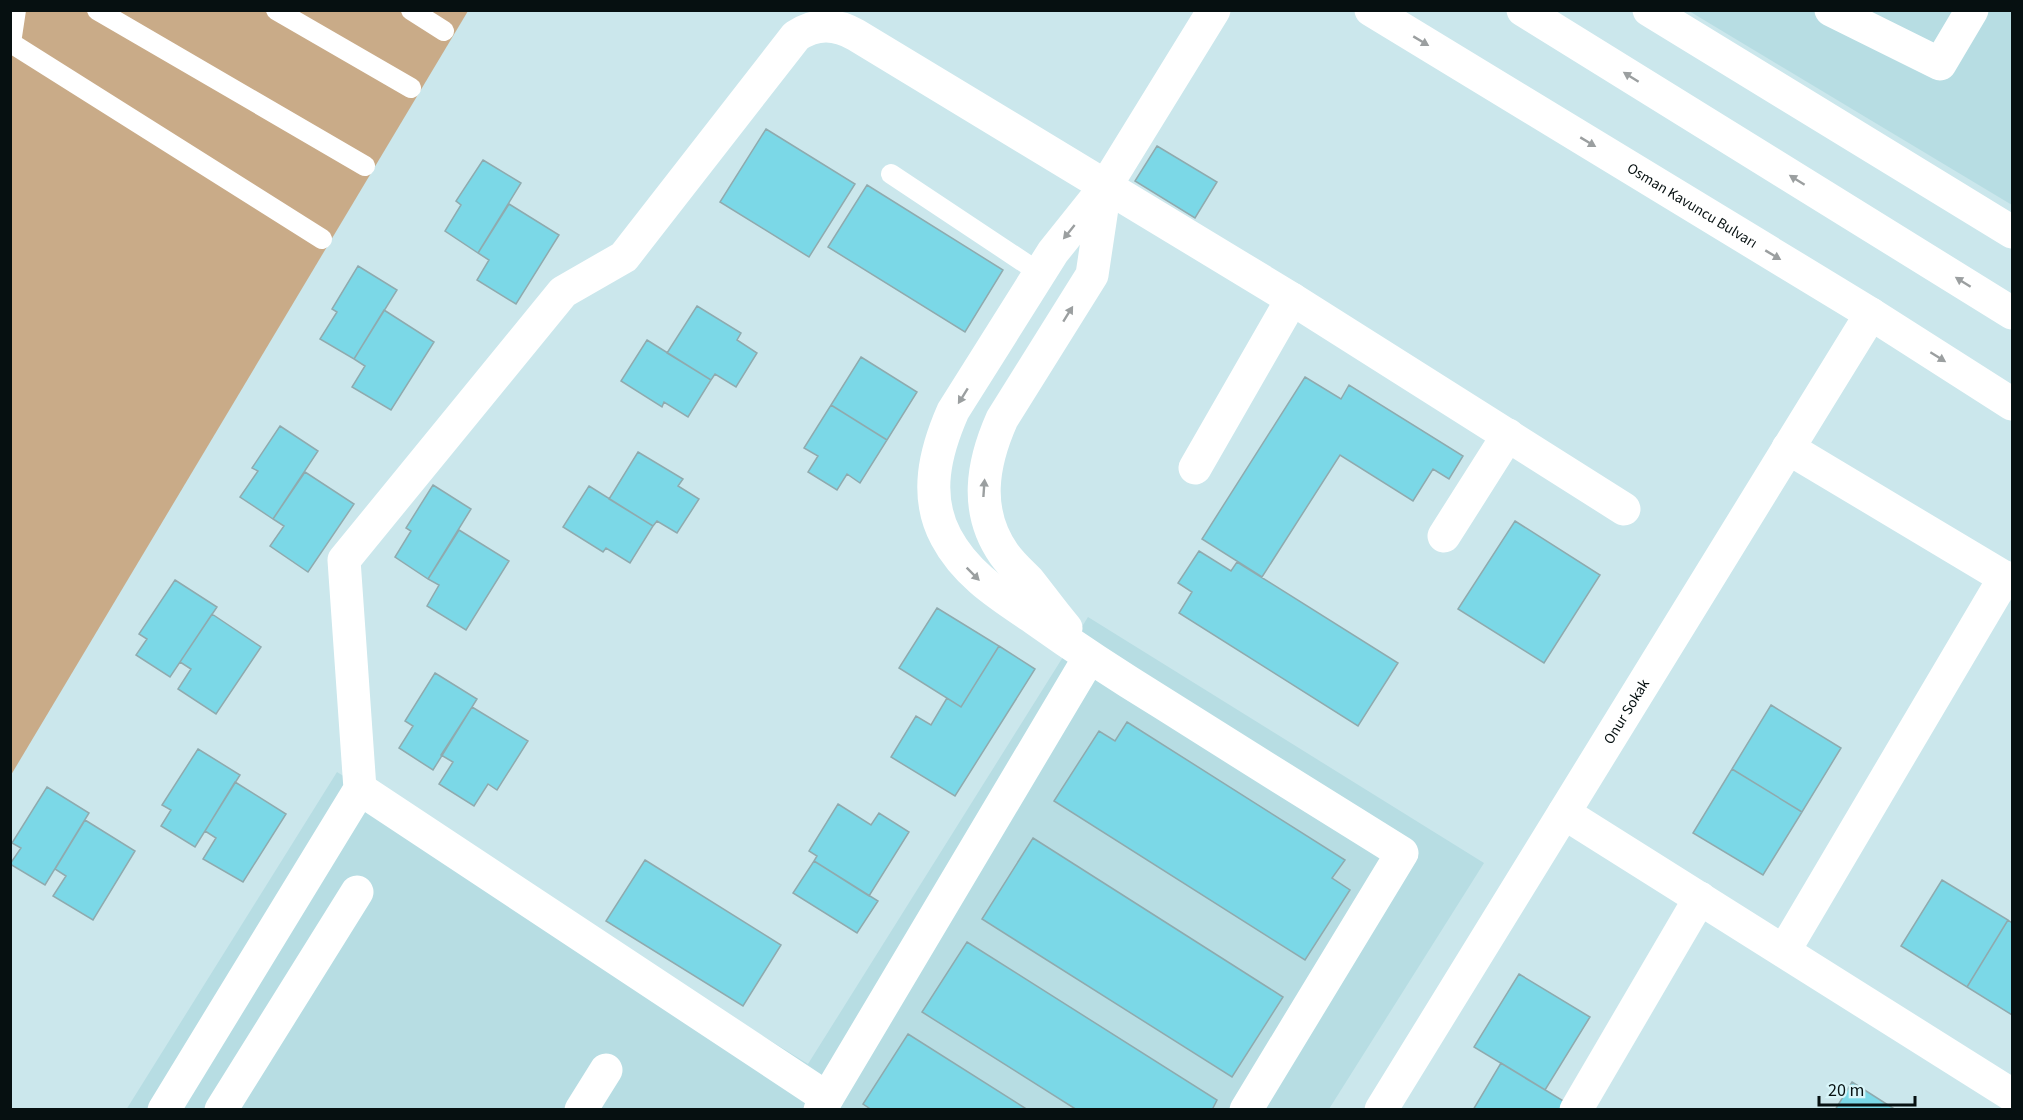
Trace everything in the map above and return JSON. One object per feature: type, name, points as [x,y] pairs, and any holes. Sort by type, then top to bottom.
[{"type":"main road","points":[[1214,10],[1105,187],[1053,252],[953,411],[937,455],[933,501],[937,519],[945,536],[966,567],[980,581],[1089,658],[1402,853],[1246,1110]]},
{"type":"main road","name":"Osman Kavuncu Bulvarı","points":[[1371,10],[1871,314],[2013,404]]},
{"type":"main road","points":[[1523,10],[2013,313]]},
{"type":"main road","points":[[1649,10],[2013,232]]},
{"type":"main road","points":[[1831,10],[1940,64],[1972,10]]},
{"type":"main road","points":[[164,1110],[360,789],[344,560],[563,292],[624,257],[796,36],[805,30],[826,25],[847,30],[1292,299],[1624,509]]},
{"type":"main road","points":[[1089,658],[1028,580],[1003,553],[987,521],[983,493],[987,460],[1002,419],[1092,275],[1105,187]]},
{"type":"main road","points":[[1195,468],[1292,299]]},
{"type":"main road","name":"Onur Sokak","points":[[1381,1110],[1871,314]]},
{"type":"main road","points":[[1443,536],[1508,435]]},
{"type":"main road","points":[[1784,951],[2009,580],[1788,448]]},
{"type":"main road","points":[[360,789],[824,1104],[1089,658]]},
{"type":"main road","points":[[1564,813],[2013,1095]]},
{"type":"main road","points":[[221,1110],[357,892]]},
{"type":"main road","points":[[1576,1110],[1700,898]]},
{"type":"main road","points":[[581,1110],[606,1070]]},
{"type":"lane","points":[[16,10],[11,43],[322,239]]},
{"type":"lane","points":[[97,10],[365,166]]},
{"type":"lane","points":[[276,10],[411,88]]},
{"type":"lane","points":[[411,10],[444,31]]},
{"type":"lane","points":[[891,174],[1040,273]]},
{"type":"shaded area","points":[[11,11],[468,11],[11,775]]},
{"type":"shaded area","points":[[1689,11],[2012,11],[2012,205]]},
{"type":"shaded area","points":[[1088,617],[1484,863],[1329,1109],[126,1110],[337,772],[808,1064]]},
{"type":"building","points":[[766,129],[855,184],[809,257],[720,202]]},
{"type":"building","points":[[1157,146],[1217,182],[1195,218],[1135,181]]},
{"type":"building","points":[[483,160],[521,183],[478,253],[445,231],[461,205],[456,201]]},
{"type":"building","points":[[867,185],[1003,270],[965,332],[828,247]]},
{"type":"building","points":[[509,204],[559,235],[516,304],[477,280],[489,260],[478,253]]},
{"type":"building","points":[[358,266],[397,290],[354,359],[320,339],[337,312],[332,309]]},
{"type":"building","points":[[697,306],[741,333],[737,340],[757,353],[736,387],[715,374],[711,380],[667,353]]},
{"type":"building","points":[[384,310],[434,342],[391,410],[352,387],[365,366],[354,359]]},
{"type":"building","points":[[647,340],[711,380],[688,417],[664,402],[662,407],[621,381]]},
{"type":"building","points":[[861,357],[917,392],[887,440],[831,405]]},
{"type":"building","points":[[1305,377],[1341,399],[1349,385],[1463,456],[1449,479],[1433,469],[1413,501],[1340,455],[1262,577],[1202,539]]},
{"type":"building","points":[[831,405],[887,440],[860,483],[847,474],[837,490],[808,472],[818,456],[804,448]]},
{"type":"building","points":[[280,426],[318,451],[273,519],[240,497],[258,471],[252,468]]},
{"type":"building","points":[[638,452],[683,479],[678,486],[699,499],[677,533],[657,521],[653,526],[609,499]]},
{"type":"building","points":[[305,472],[354,504],[308,572],[270,546],[284,526],[273,519]]},
{"type":"building","points":[[433,485],[471,509],[428,579],[395,557],[411,531],[406,528]]},
{"type":"building","points":[[589,486],[653,526],[630,563],[606,548],[603,552],[563,527]]},
{"type":"building","points":[[1515,521],[1600,575],[1544,663],[1458,609]]},
{"type":"building","points":[[459,530],[509,561],[466,630],[427,606],[439,585],[428,579]]},
{"type":"building","points":[[1199,551],[1231,571],[1237,562],[1398,663],[1358,726],[1179,613],[1192,592],[1178,583]]},
{"type":"building","points":[[175,580],[217,607],[170,677],[136,655],[147,639],[139,634]]},
{"type":"building","points":[[937,608],[999,646],[961,707],[899,668]]},
{"type":"building","points":[[212,614],[261,647],[216,714],[178,689],[191,669],[180,662]]},
{"type":"building","points":[[999,646],[1035,669],[955,796],[891,757],[916,716],[931,725],[947,698],[961,707]]},
{"type":"building","points":[[435,673],[477,699],[433,770],[399,748],[413,726],[405,721]]},
{"type":"building","points":[[1771,705],[1841,748],[1802,812],[1732,769]]},
{"type":"building","points":[[472,707],[528,741],[497,790],[488,784],[474,806],[439,784],[453,762],[441,755]]},
{"type":"building","points":[[1127,722],[1345,860],[1332,878],[1350,890],[1305,960],[1054,801],[1099,731],[1115,741]]},
{"type":"building","points":[[198,749],[240,775],[195,847],[161,826],[171,810],[162,805]]},
{"type":"building","points":[[1732,769],[1802,812],[1763,875],[1693,833]]},
{"type":"building","points":[[235,782],[286,814],[243,882],[203,859],[216,838],[205,831]]},
{"type":"building","points":[[47,787],[89,813],[45,885],[10,864],[21,848],[12,843]]},
{"type":"building","points":[[838,804],[871,825],[879,813],[909,832],[869,896],[814,861],[817,856],[809,851]]},
{"type":"building","points":[[85,820],[135,851],[93,920],[53,896],[66,876],[55,869]]},
{"type":"building","points":[[1033,838],[1283,997],[1232,1077],[982,919]]},
{"type":"building","points":[[645,860],[781,945],[743,1006],[606,921]]},
{"type":"building","points":[[814,861],[878,901],[857,933],[793,893]]},
{"type":"building","points":[[1942,880],[2008,920],[1967,987],[1901,946]]},
{"type":"building","points":[[2008,920],[2012,923],[2012,1015],[1967,987]]},
{"type":"building","points":[[967,942],[1217,1100],[1212,1110],[1077,1110],[922,1012]]},
{"type":"building","points":[[1519,974],[1590,1017],[1545,1090],[1474,1047]]},
{"type":"building","points":[[908,1034],[1028,1110],[872,1110],[863,1104]]},
{"type":"building","points":[[1501,1063],[1570,1105],[1568,1110],[1473,1110]]},
{"type":"building","points":[[1852,1082],[1896,1110],[1835,1110]]}]
